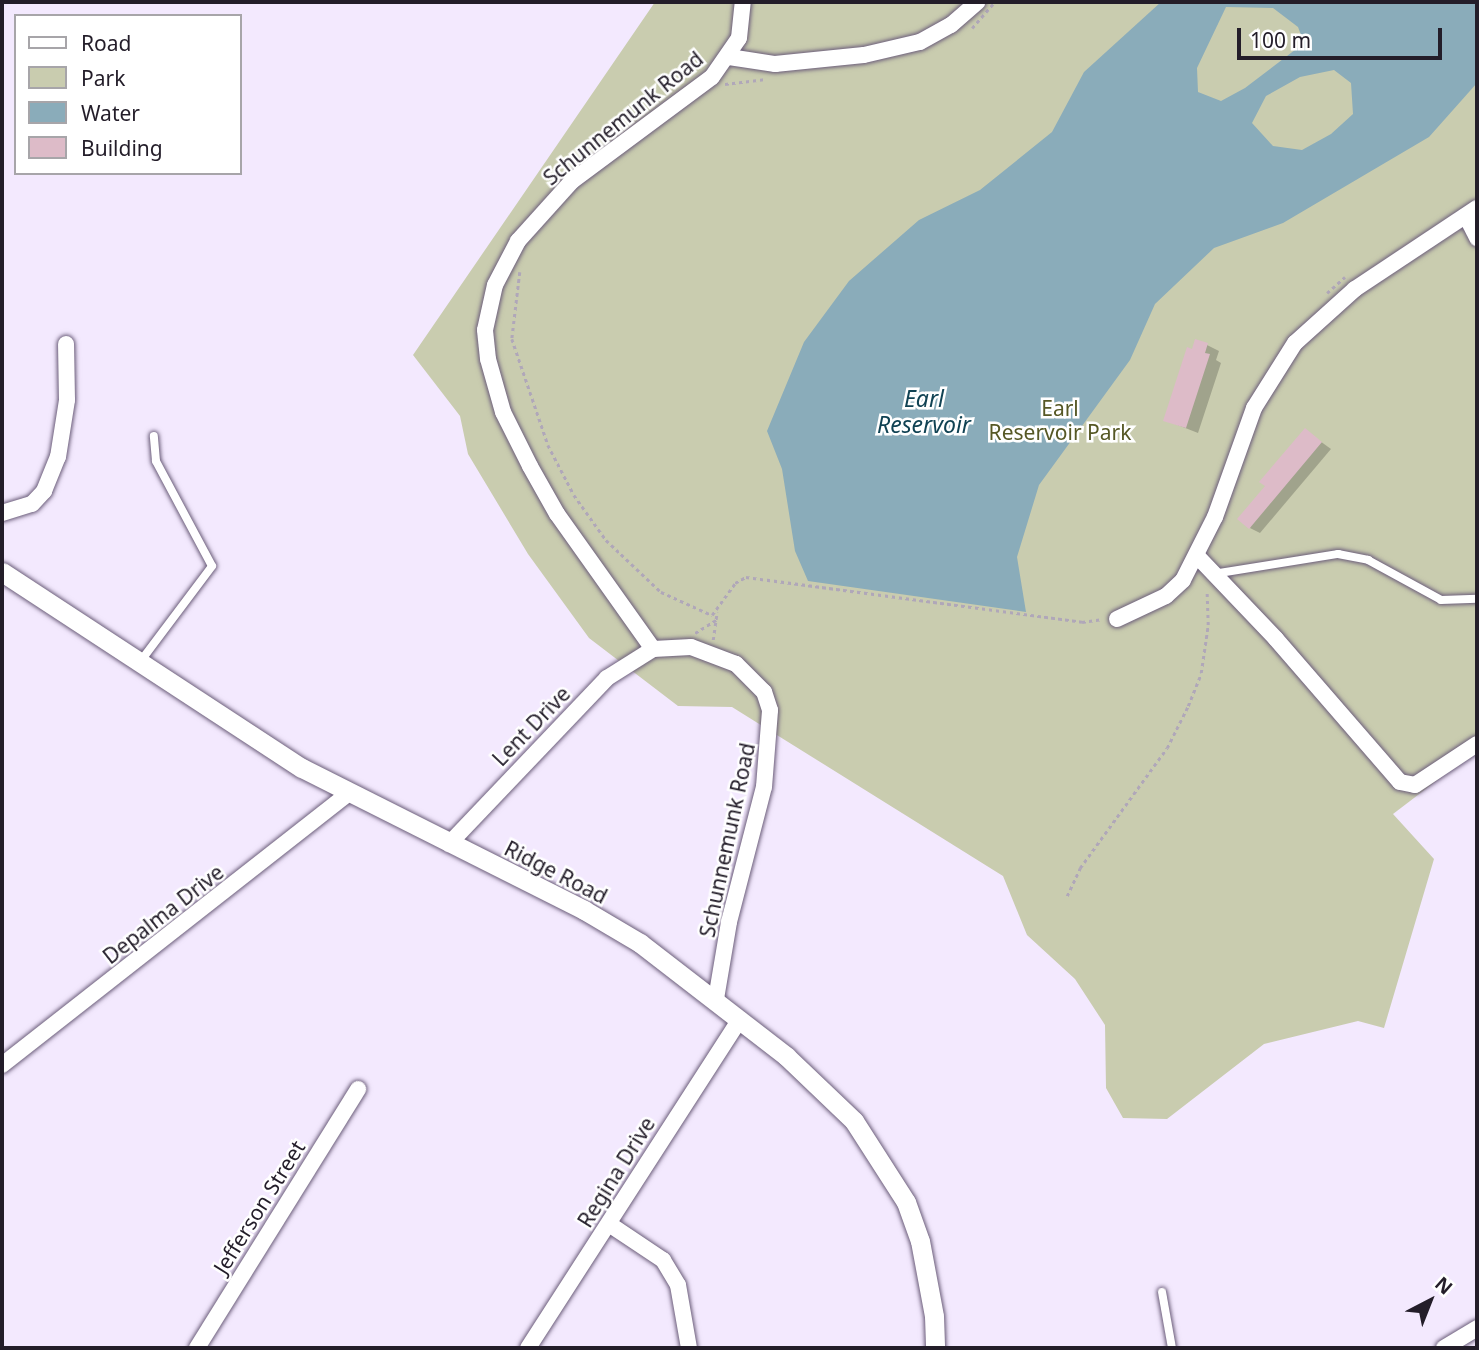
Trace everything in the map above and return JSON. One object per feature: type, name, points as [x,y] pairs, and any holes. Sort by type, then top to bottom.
[{"type":"street","name":"Schunnemunk Road","points":[[716,999],[729,922],[764,787],[770,710],[751,677],[736,664],[691,647],[653,649],[557,514],[525,456],[503,412],[488,359],[487,318],[500,274],[518,241],[545,208],[590,166],[712,77],[729,57],[739,38],[743,2]]},
{"type":"street","points":[[729,57],[775,64],[864,55],[920,42],[951,25],[977,2]]},
{"type":"street","points":[[1117,618],[1166,596],[1198,557],[1254,408],[1295,343],[1354,289],[1471,212],[1477,238]]},
{"type":"street","points":[[2,513],[32,504],[44,491],[58,457],[67,400],[66,344]]},
{"type":"street","points":[[1198,557],[1400,782],[1415,785],[1477,744]]},
{"type":"street","name":"Ridge Road","points":[[2,572],[302,768],[348,794],[584,910],[640,943],[716,999],[855,1121],[887,1167],[920,1241],[934,1316],[935,1348]]},
{"type":"street","name":"Lent Drive","points":[[449,844],[607,678],[653,649]]},
{"type":"street","name":"Depalma Drive","points":[[2,1065],[348,794]]},
{"type":"street","name":"Regina Drive","points":[[528,1348],[740,1019]]},
{"type":"street","name":"Jefferson Street","points":[[197,1348],[358,1088]]},
{"type":"street","points":[[610,1224],[663,1261],[678,1285],[688,1348]]},
{"type":"street","points":[[1444,1348],[1477,1328]]},
{"type":"lane","points":[[140,662],[212,566],[156,461],[154,436]]},
{"type":"lane","points":[[1213,573],[1338,554],[1368,560],[1441,600],[1477,599]]},
{"type":"lane","points":[[1163,1292],[1172,1348]]},
{"type":"path","points":[[966,33],[995,2]]},
{"type":"path","points":[[716,89],[774,78]]},
{"type":"path","points":[[521,269],[512,340],[548,445],[574,495],[606,541],[661,592],[712,615],[718,612]]},
{"type":"path","points":[[1067,895],[1080,868],[1167,748],[1188,706],[1202,673],[1208,625],[1206,594],[1213,573]]},
{"type":"path","points":[[710,654],[718,612],[735,583],[746,577],[1082,622],[1117,618]]},
{"type":"green space","name":"Earl Reservoir Park","points":[[655,2],[1477,2],[1477,750],[1393,814],[1434,859],[1384,1028],[1358,1021],[1264,1044],[1167,1119],[1123,1118],[1106,1088],[1105,1025],[1075,979],[1027,935],[1003,876],[732,707],[678,706],[589,638],[528,554],[468,454],[460,416],[413,355]]},
{"type":"water","name":"Earl Reservoir","points":[[1161,2],[1477,2],[1477,83],[1429,137],[1283,223],[1214,248],[1155,304],[1130,360],[1039,485],[1017,557],[1026,612],[808,581],[795,551],[782,469],[767,431],[804,342],[849,281],[919,220],[980,190],[1052,132],[1084,72]],"holes":[[[1226,7],[1273,8],[1298,27],[1304,43],[1245,88],[1221,101],[1198,92],[1197,68]],[[1334,70],[1351,83],[1353,114],[1331,134],[1302,150],[1273,146],[1252,123],[1266,96],[1300,77]]]},
{"type":"building","points":[[1195,339],[1208,343],[1205,353],[1210,354],[1186,428],[1163,421],[1187,347],[1192,349]]},
{"type":"building","points":[[1305,428],[1322,442],[1249,529],[1237,519],[1265,486],[1259,482]]}]
